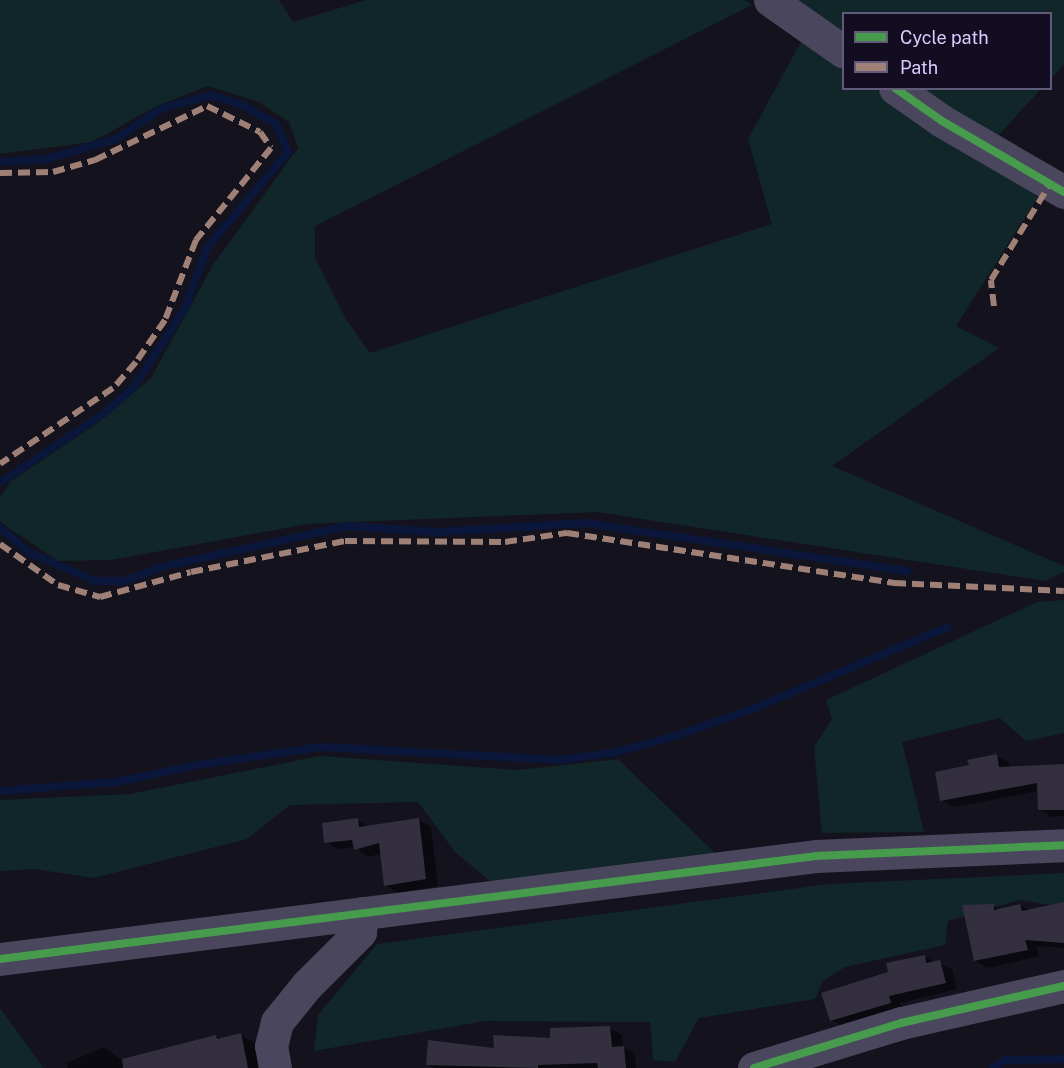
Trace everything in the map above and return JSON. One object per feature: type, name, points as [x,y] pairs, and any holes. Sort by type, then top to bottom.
[{"type":"street","points":[[770,0],[842,51]]},
{"type":"street","points":[[898,90],[942,121],[1064,192]]},
{"type":"street","points":[[0,959],[816,856],[1064,845]]},
{"type":"street","points":[[275,1068],[271,1046],[277,1022],[307,985],[360,932],[362,913]]},
{"type":"street","points":[[754,1068],[901,1023],[1064,986]]},
{"type":"green space","points":[[0,0],[279,0],[293,22],[366,0],[745,0],[752,5],[315,226],[315,258],[346,319],[370,353],[772,224],[748,139],[802,40],[842,66],[842,90],[877,90],[1038,197],[956,326],[999,348],[832,466],[1064,566],[1064,572],[1045,581],[597,512],[308,524],[111,560],[58,561],[0,522],[0,497],[11,481],[96,424],[151,378],[213,265],[298,148],[289,122],[259,102],[208,86],[157,106],[92,142],[0,154]]},
{"type":"green space","points":[[792,0],[1064,0],[1064,64],[1052,78],[1052,12],[842,12],[842,35]]},
{"type":"green space","points":[[919,90],[1040,90],[993,141]]},
{"type":"green space","points":[[1064,600],[1064,733],[1026,741],[1000,718],[902,742],[924,832],[822,833],[814,747],[832,719],[826,700],[1037,602]]},
{"type":"green space","points":[[320,756],[518,770],[618,759],[715,853],[491,882],[455,852],[418,802],[290,805],[247,839],[94,878],[34,869],[0,871],[0,800],[130,794]]},
{"type":"green space","points":[[1064,873],[1064,907],[1019,900],[948,921],[945,945],[845,967],[823,981],[815,999],[699,1018],[675,1062],[653,1060],[650,1022],[485,1021],[314,1051],[318,1015],[377,944],[829,884]]},
{"type":"green space","points":[[0,1008],[40,1063],[44,1068],[0,1068]]},
{"type":"building","points":[[997,754],[999,767],[1064,764],[1064,810],[1038,810],[1037,783],[940,801],[935,772],[969,765],[967,760]]},
{"type":"building","points":[[358,818],[359,827],[419,818],[426,879],[384,886],[379,843],[354,850],[352,840],[324,843],[322,823]]},
{"type":"building","points":[[1064,902],[1064,943],[1025,940],[1028,950],[974,961],[962,905],[994,904],[994,910],[1020,904],[1022,911]]},
{"type":"building","points":[[925,955],[926,963],[940,960],[946,983],[889,996],[891,1003],[830,1021],[821,993],[888,972],[886,963]]},
{"type":"building","points":[[610,1026],[612,1047],[624,1046],[626,1068],[598,1068],[597,1063],[538,1065],[538,1068],[426,1065],[428,1040],[494,1048],[493,1035],[550,1038],[550,1028]]},
{"type":"building","points":[[241,1033],[248,1068],[123,1068],[122,1059],[216,1035],[217,1039]]},
{"type":"waterway","points":[[0,162],[47,159],[116,139],[161,109],[210,95],[240,104],[276,124],[288,152],[207,248],[185,308],[134,387],[103,414],[0,483]]},
{"type":"waterway","points":[[0,528],[32,554],[96,581],[125,581],[161,567],[348,526],[437,532],[585,523],[907,571]]},
{"type":"waterway","points":[[0,791],[116,782],[203,764],[321,747],[560,760],[616,752],[679,735],[755,708],[948,627]]},
{"type":"waterway","points":[[993,1068],[1005,1060],[1064,1059]]},
{"type":"marked path","points":[[0,173],[53,172],[95,160],[207,106],[260,132],[271,148],[196,240],[165,320],[136,362],[113,388],[0,464]]},
{"type":"marked path","points":[[994,306],[991,280],[1050,184]]},
{"type":"marked path","points":[[0,544],[58,585],[100,597],[191,572],[345,541],[505,542],[567,533],[894,583],[1064,591]]},
{"type":"cycle path","points":[[898,90],[942,121],[1064,192]]},
{"type":"cycle path","points":[[0,959],[816,856],[1064,845]]},
{"type":"cycle path","points":[[754,1068],[901,1023],[1064,986]]}]
